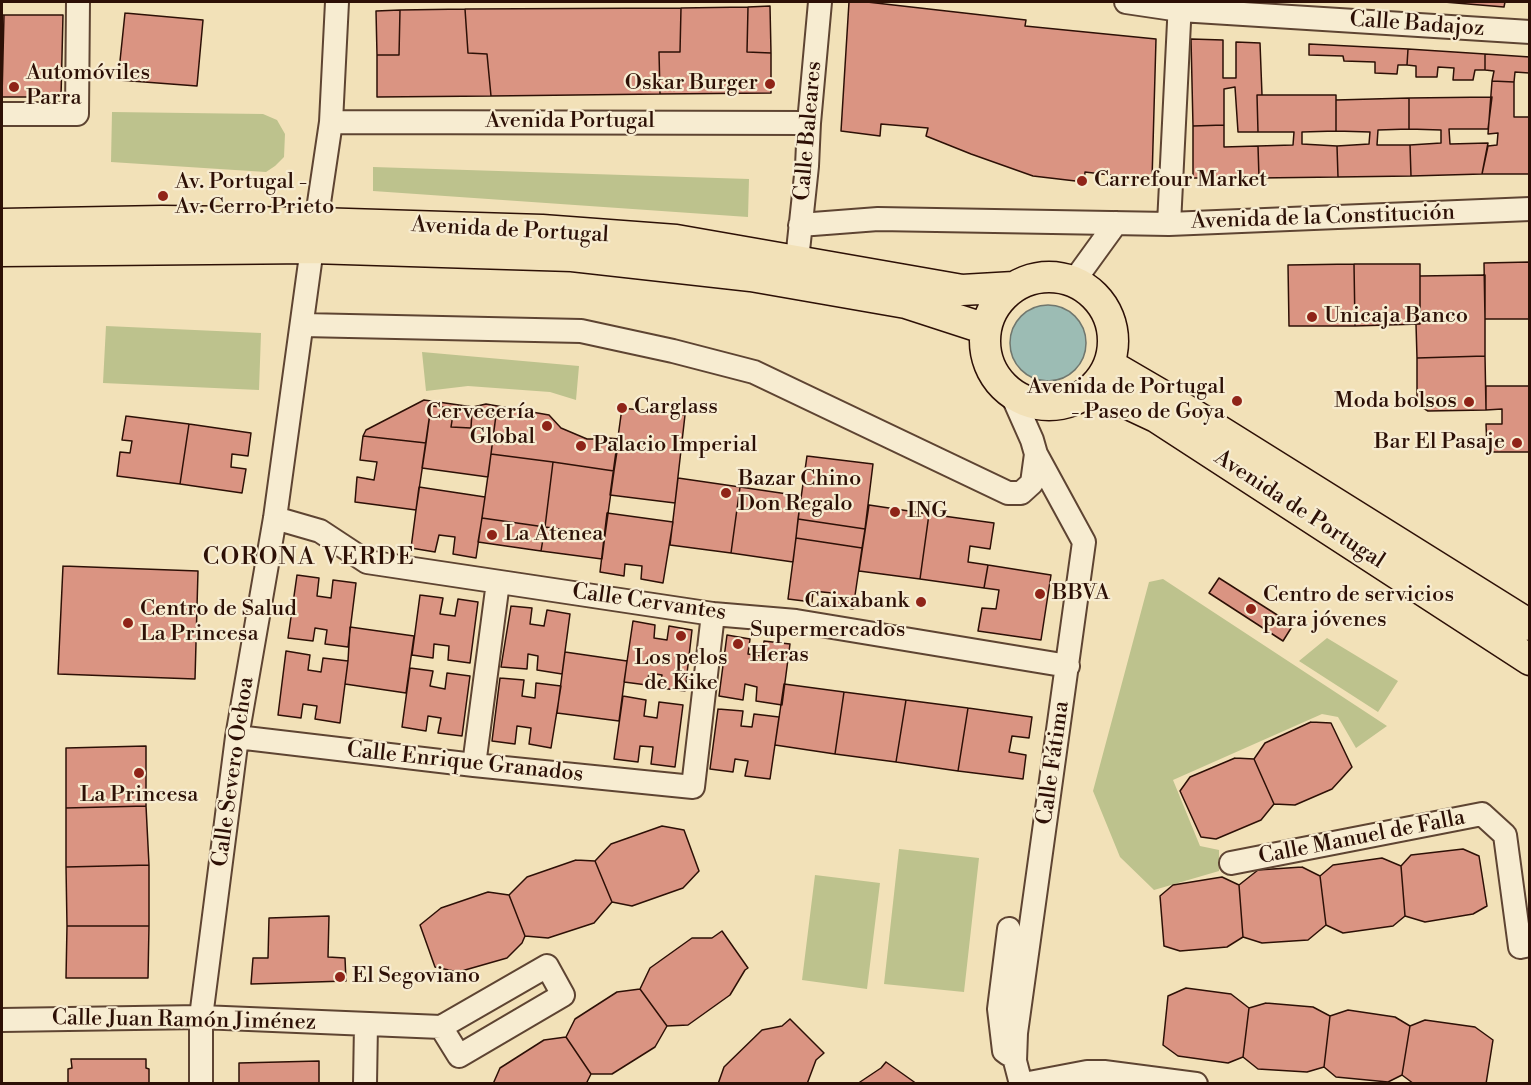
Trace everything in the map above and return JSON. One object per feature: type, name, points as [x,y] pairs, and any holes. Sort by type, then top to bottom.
[{"type":"main road","name":"Avenida de Portugal","points":[[2,224],[162,221],[314,236],[572,256],[751,276],[906,303],[986,329]]},
{"type":"main road","name":"Avenida de Portugal","points":[[2,251],[314,236],[543,230],[676,240],[962,290],[1014,287]]},
{"type":"main road","points":[[1052,277],[1074,281],[1095,296],[1110,319],[1114,342],[1102,376],[1073,402],[1051,406],[1035,405],[1012,395],[997,379],[988,361],[985,346],[986,329],[999,300],[1014,287],[1037,278],[1052,277]]},
{"type":"main road","name":"Avenida de Portugal","points":[[1102,376],[1170,400],[1530,625]]},
{"type":"main road","name":"Avenida de Portugal","points":[[1102,376],[1156,417],[1530,660]]},
{"type":"street","points":[[2,114],[77,114],[78,2]]},
{"type":"street","name":"Calle Severo Ochoa","points":[[201,1083],[201,1017],[237,737],[275,518],[331,122],[336,2]]},
{"type":"street","name":"Calle Baleares","points":[[796,260],[807,166],[820,2]]},
{"type":"street","name":"Calle Badajoz","points":[[1126,2],[1530,32]]},
{"type":"street","points":[[1169,224],[1180,6]]},
{"type":"street","name":"Avenida Portugal","points":[[331,122],[809,123]]},
{"type":"street","name":"Avenida de la Constitución","points":[[800,225],[878,219],[1169,224],[1530,209]]},
{"type":"street","points":[[1074,281],[1116,223]]},
{"type":"street","points":[[303,325],[581,331],[673,351],[754,372],[1008,493],[1022,493],[1032,483],[1036,454]]},
{"type":"street","name":"Calle Fátima","points":[[1012,395],[1036,454],[1084,542],[1018,1022],[1015,1061],[1023,1083]]},
{"type":"street","name":"Calle Cervantes","points":[[275,518],[320,531],[367,562],[713,614],[796,621],[1068,666]]},
{"type":"street","points":[[474,765],[498,582]]},
{"type":"street","name":"Calle Enrique Granados","points":[[237,737],[474,765],[693,787],[713,614]]},
{"type":"street","name":"Calle Manuel de Falla","points":[[1232,863],[1482,814],[1505,834],[1520,947],[1530,945]]},
{"type":"street","points":[[1009,929],[999,1009],[1004,1051],[1015,1061]]},
{"type":"street","points":[[365,1083],[366,1024],[441,1027],[547,966],[562,995],[459,1056],[441,1027]]},
{"type":"street","name":"Calle Juan Ramón Jiménez","points":[[2,1020],[201,1017],[366,1024]]},
{"type":"street","points":[[1023,1083],[1087,1072],[1196,1083]]},
{"type":"green space","points":[[112,112],[263,114],[277,120],[285,134],[284,157],[266,172],[111,162]]},
{"type":"green space","points":[[373,167],[749,179],[748,217],[373,191]]},
{"type":"green space","points":[[106,326],[261,333],[259,390],[103,383]]},
{"type":"green space","points":[[422,352],[579,366],[576,400],[550,392],[468,386],[426,391]]},
{"type":"green space","points":[[1163,579],[1387,726],[1356,748],[1338,717],[1322,714],[1173,780],[1200,846],[1219,850],[1219,871],[1154,890],[1120,857],[1093,791],[1149,582]]},
{"type":"green space","points":[[1327,638],[1398,681],[1378,712],[1299,661]]},
{"type":"green space","points":[[899,849],[979,858],[964,992],[884,984]]},
{"type":"green space","points":[[815,875],[880,883],[867,989],[802,980]]},
{"type":"water","points":[[1048,305],[1062,308],[1075,316],[1083,329],[1086,343],[1083,357],[1075,370],[1062,378],[1048,381],[1034,378],[1021,370],[1013,357],[1010,343],[1013,329],[1021,316],[1034,308]]},
{"type":"building","points":[[849,2],[867,2],[1026,20],[1025,26],[1156,39],[1152,180],[1085,172],[1084,182],[1033,176],[926,136],[928,128],[881,124],[880,136],[841,131]]},
{"type":"building","points":[[1444,2],[1505,2],[1504,7]]},
{"type":"building","points":[[770,6],[771,53],[747,52],[748,7]]},
{"type":"building","points":[[748,7],[747,52],[771,53],[771,93],[660,94],[659,52],[680,52],[681,8]]},
{"type":"building","points":[[681,8],[680,52],[659,52],[660,94],[491,96],[487,54],[468,53],[465,9]]},
{"type":"building","points":[[465,9],[468,53],[487,54],[491,96],[377,97],[377,55],[399,55],[400,10]]},
{"type":"building","points":[[400,10],[399,55],[377,55],[376,11]]},
{"type":"building","points":[[125,13],[203,20],[197,86],[118,80]]},
{"type":"building","points":[[2,15],[4,15],[2,97]]},
{"type":"building","points":[[4,15],[63,15],[61,97],[2,97]]},
{"type":"building","points":[[1191,39],[1223,40],[1223,78],[1236,78],[1236,42],[1260,43],[1262,95],[1257,95],[1258,132],[1238,132],[1235,87],[1224,89],[1224,125],[1193,126]]},
{"type":"building","points":[[1309,44],[1408,49],[1407,65],[1398,65],[1397,74],[1375,73],[1375,62],[1344,61],[1343,56],[1309,55]]},
{"type":"building","points":[[1408,49],[1485,54],[1485,70],[1475,70],[1473,80],[1453,80],[1454,68],[1438,67],[1437,77],[1416,77],[1416,66],[1407,65]]},
{"type":"building","points":[[1485,54],[1530,57],[1530,84],[1529,73],[1515,72],[1514,82],[1492,81],[1494,71],[1485,70]]},
{"type":"building","points":[[1492,81],[1514,82],[1514,117],[1530,117],[1529,174],[1482,174],[1488,146],[1497,145],[1498,133],[1488,134]]},
{"type":"building","points":[[1257,95],[1336,95],[1336,131],[1302,132],[1302,144],[1337,146],[1338,177],[1259,178],[1258,146],[1293,145],[1294,132],[1258,132]]},
{"type":"building","points":[[1492,97],[1488,129],[1449,129],[1450,144],[1488,143],[1482,174],[1411,176],[1410,145],[1441,143],[1441,130],[1409,129],[1409,98]]},
{"type":"building","points":[[1409,98],[1409,129],[1378,130],[1377,145],[1410,145],[1411,176],[1338,177],[1337,146],[1369,144],[1370,132],[1336,131],[1336,100]]},
{"type":"building","points":[[1224,125],[1224,147],[1258,146],[1259,178],[1193,178],[1193,126]]},
{"type":"building","points":[[1530,262],[1530,319],[1485,319],[1484,263]]},
{"type":"building","points":[[1354,264],[1420,264],[1420,324],[1355,326]]},
{"type":"building","points":[[1354,264],[1355,326],[1289,326],[1288,265]]},
{"type":"building","points":[[1485,275],[1485,356],[1417,358],[1416,324],[1420,324],[1420,276]]},
{"type":"building","points":[[1485,356],[1486,410],[1428,411],[1417,404],[1417,358]]},
{"type":"building","points":[[1486,386],[1530,386],[1530,452],[1494,452],[1487,448],[1486,424],[1502,424],[1502,409],[1486,410]]},
{"type":"building","points":[[424,400],[473,407],[486,404],[549,415],[561,428],[587,439],[598,439],[598,437],[619,439],[614,471],[491,454],[496,415],[472,411],[471,428],[451,427],[454,408],[431,406],[426,443],[363,436],[366,430]]},
{"type":"building","points":[[431,406],[454,408],[451,427],[471,428],[472,411],[496,415],[488,477],[422,468]]},
{"type":"building","points":[[622,408],[685,415],[675,503],[610,495]]},
{"type":"building","points":[[126,416],[189,424],[180,484],[117,476],[120,452],[130,453],[132,441],[122,440]]},
{"type":"building","points":[[189,424],[251,433],[248,456],[232,454],[231,467],[246,469],[242,493],[180,484]]},
{"type":"building","points":[[363,436],[426,443],[416,510],[355,502],[357,477],[374,480],[377,462],[360,460]]},
{"type":"building","points":[[491,454],[553,462],[545,527],[482,518]]},
{"type":"building","points":[[807,456],[873,464],[865,529],[798,519]]},
{"type":"building","points":[[553,462],[614,471],[605,535],[545,527]]},
{"type":"building","points":[[678,478],[740,487],[731,553],[670,545]]},
{"type":"building","points":[[419,487],[485,497],[476,558],[453,554],[455,537],[439,535],[435,552],[411,548]]},
{"type":"building","points":[[740,487],[801,496],[793,562],[731,553]]},
{"type":"building","points":[[869,505],[929,514],[920,579],[859,571]]},
{"type":"building","points":[[607,513],[673,522],[663,583],[641,579],[642,566],[625,564],[624,576],[600,572]]},
{"type":"building","points":[[929,514],[994,523],[990,549],[970,546],[968,562],[988,565],[984,588],[920,579]]},
{"type":"building","points":[[482,518],[545,527],[541,551],[478,542]]},
{"type":"building","points":[[798,519],[865,529],[862,548],[796,538]]},
{"type":"building","points":[[545,527],[605,535],[602,559],[541,551]]},
{"type":"building","points":[[796,538],[862,548],[853,609],[830,605],[832,593],[813,591],[812,602],[788,599]]},
{"type":"building","points":[[988,565],[1051,575],[1041,640],[978,631],[982,608],[996,609],[999,590],[984,588]]},
{"type":"building","name":"Centro de Salud La Princesa","points":[[63,566],[198,571],[195,679],[58,674]]},
{"type":"building","points":[[297,575],[319,578],[317,596],[331,598],[333,580],[356,583],[348,647],[325,644],[327,630],[315,628],[313,641],[288,638]]},
{"type":"building","name":"Centro de servicios para jóvenes","points":[[1219,578],[1293,625],[1283,641],[1209,593]]},
{"type":"building","points":[[420,595],[443,598],[440,614],[455,616],[458,599],[478,602],[470,663],[448,660],[449,646],[434,644],[433,658],[412,655]]},
{"type":"building","points":[[511,606],[532,608],[530,624],[544,626],[547,610],[570,614],[562,674],[537,670],[538,656],[528,654],[527,669],[501,667]]},
{"type":"building","points":[[633,621],[655,625],[654,638],[667,640],[669,626],[692,630],[685,691],[660,688],[662,675],[649,673],[647,685],[624,682]]},
{"type":"building","points":[[350,627],[414,636],[406,693],[345,684]]},
{"type":"building","points":[[727,635],[750,639],[748,654],[762,656],[764,641],[790,644],[782,705],[756,701],[757,687],[745,684],[743,700],[719,696]]},
{"type":"building","points":[[286,651],[310,655],[308,670],[321,672],[323,658],[348,661],[340,723],[315,719],[317,706],[303,704],[301,718],[278,715]]},
{"type":"building","points":[[565,652],[627,661],[619,721],[557,713]]},
{"type":"building","points":[[410,668],[433,671],[430,686],[445,689],[447,673],[470,676],[462,736],[438,733],[441,718],[428,716],[426,731],[402,727]]},
{"type":"building","points":[[500,678],[524,680],[522,696],[535,698],[536,683],[561,686],[551,748],[529,744],[531,728],[517,726],[515,744],[492,741]]},
{"type":"building","points":[[784,684],[844,692],[835,754],[775,745]]},
{"type":"building","points":[[844,692],[906,700],[896,762],[835,754]]},
{"type":"building","points":[[623,696],[646,700],[644,716],[657,718],[659,702],[683,705],[675,767],[651,764],[653,747],[640,746],[638,762],[614,759]]},
{"type":"building","points":[[906,700],[968,708],[958,771],[896,762]]},
{"type":"building","points":[[968,708],[1032,717],[1029,738],[1012,736],[1009,752],[1026,755],[1023,779],[958,771]]},
{"type":"building","points":[[718,709],[743,711],[741,726],[752,727],[754,714],[779,717],[770,779],[745,776],[748,761],[735,759],[733,772],[710,769]]},
{"type":"building","points":[[1311,722],[1331,723],[1352,767],[1332,789],[1295,805],[1274,804],[1254,759],[1265,743]]},
{"type":"building","points":[[146,746],[146,806],[66,808],[66,748]]},
{"type":"building","points":[[1235,758],[1254,759],[1274,804],[1261,820],[1216,839],[1201,837],[1180,791],[1190,777]]},
{"type":"building","points":[[146,806],[149,865],[66,867],[66,808]]},
{"type":"building","points":[[662,826],[684,830],[699,871],[683,888],[632,906],[612,902],[595,861],[611,844]]},
{"type":"building","points":[[1463,849],[1479,856],[1487,906],[1473,914],[1425,922],[1405,916],[1401,866],[1411,855]]},
{"type":"building","points":[[1382,858],[1401,866],[1405,916],[1393,926],[1343,933],[1326,925],[1320,876],[1333,865]]},
{"type":"building","points":[[576,860],[595,861],[612,902],[594,923],[548,938],[525,936],[509,895],[527,877]]},
{"type":"building","points":[[149,865],[149,926],[67,926],[66,867]]},
{"type":"building","points":[[1302,867],[1320,876],[1326,925],[1308,940],[1262,943],[1243,937],[1239,885],[1258,870]]},
{"type":"building","points":[[1222,877],[1239,885],[1243,937],[1227,947],[1180,951],[1164,946],[1160,896],[1173,885]]},
{"type":"building","points":[[488,892],[509,895],[525,936],[522,943],[507,958],[458,972],[435,967],[420,925],[441,908]]},
{"type":"building","points":[[329,916],[328,957],[345,958],[346,981],[251,984],[253,958],[268,958],[269,918]]},
{"type":"building","points":[[67,926],[149,926],[148,978],[66,978]]},
{"type":"building","points":[[722,931],[748,968],[730,995],[688,1025],[667,1026],[640,989],[650,968],[692,938],[712,938]]},
{"type":"building","points":[[1186,988],[1231,994],[1249,1008],[1243,1057],[1228,1063],[1178,1056],[1163,1045],[1168,996]]},
{"type":"building","points":[[640,989],[667,1026],[655,1047],[612,1074],[591,1074],[566,1037],[575,1019],[617,992]]},
{"type":"building","points":[[1266,1003],[1313,1007],[1330,1016],[1324,1067],[1307,1072],[1258,1069],[1243,1057],[1249,1008]]},
{"type":"building","points":[[1348,1010],[1395,1017],[1410,1026],[1402,1075],[1388,1082],[1336,1077],[1324,1067],[1330,1016]]},
{"type":"building","points":[[790,1019],[824,1053],[816,1060],[807,1084],[718,1084],[724,1067],[762,1030],[782,1026]]},
{"type":"building","points":[[1425,1020],[1475,1027],[1493,1040],[1486,1084],[1414,1084],[1402,1075],[1410,1026]]},
{"type":"building","points":[[566,1037],[591,1074],[586,1084],[493,1084],[500,1068],[544,1040]]},
{"type":"building","points":[[71,1059],[146,1059],[149,1084],[68,1084],[68,1069],[72,1068]]},
{"type":"building","points":[[319,1061],[319,1084],[239,1084],[239,1063]]},
{"type":"building","points":[[886,1062],[917,1084],[857,1084]]},
{"type":"place","name":"Oskar Burger","points":[[770,84]]},
{"type":"place","name":"Automóviles Parra","points":[[14,87]]},
{"type":"place","name":"Carrefour Market","points":[[1082,181]]},
{"type":"place","name":"Av. Portugal - Av. Cerro Prieto","points":[[163,196]]},
{"type":"place","name":"Unicaja Banco","points":[[1312,317]]},
{"type":"place","name":"Avenida de Portugal - Paseo de Goya","points":[[1237,401]]},
{"type":"place","name":"Moda bolsos","points":[[1469,402]]},
{"type":"place","name":"Carglass","points":[[622,408]]},
{"type":"place","name":"Cervecería Global","points":[[547,426]]},
{"type":"place","name":"Bar El Pasaje","points":[[1517,443]]},
{"type":"place","name":"Palacio Imperial","points":[[581,446]]},
{"type":"place","name":"Bazar Chino Don Regalo","points":[[726,493]]},
{"type":"place","name":"ING","points":[[895,512]]},
{"type":"place","name":"La Atenea","points":[[492,535]]},
{"type":"place","name":"BBVA","points":[[1040,594]]},
{"type":"place","name":"Caixabank","points":[[921,602]]},
{"type":"place","name":"Centro de servicios para jóvenes","points":[[1251,609]]},
{"type":"place","name":"Centro de Salud La Princesa","points":[[128,623]]},
{"type":"place","name":"Los pelos de Kike","points":[[681,636]]},
{"type":"place","name":"Supermercados Heras","points":[[738,644]]},
{"type":"place","name":"La Princesa","points":[[139,773]]},
{"type":"place","name":"El Segoviano","points":[[340,977]]},
{"type":"district","name":"CORONA VERDE","points":[[309,558]]}]
